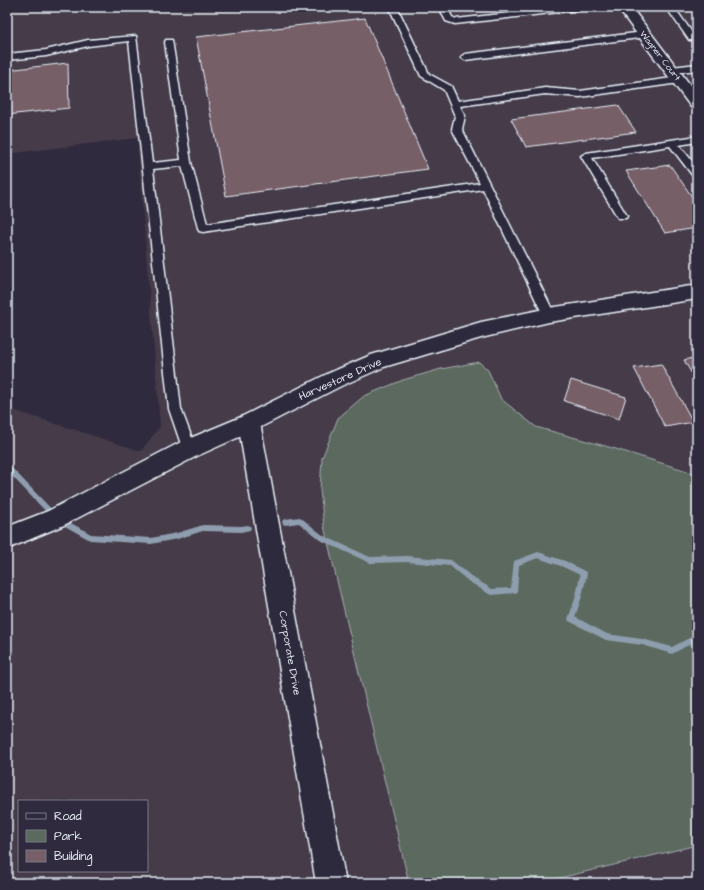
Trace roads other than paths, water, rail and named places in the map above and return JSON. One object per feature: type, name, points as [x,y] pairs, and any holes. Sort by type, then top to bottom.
[{"type":"street","name":"Wagner Court","points":[[624,7],[697,104]]},
{"type":"street","name":"Harvestore Drive","points":[[7,538],[56,518],[189,449],[249,423],[334,380],[378,361],[481,330],[549,315],[697,292]]},
{"type":"street","name":"Corporate Drive","points":[[249,423],[331,883]]},
{"type":"lane","points":[[443,7],[449,19],[455,22],[586,7]]},
{"type":"lane","points":[[670,7],[692,38]]},
{"type":"lane","points":[[692,7],[697,9]]},
{"type":"lane","points":[[394,9],[425,76],[448,88],[460,116],[456,129],[486,186],[549,315]]},
{"type":"lane","points":[[465,57],[644,35]]},
{"type":"lane","points":[[7,57],[46,53],[88,43],[133,38],[175,409],[189,449]]},
{"type":"lane","points":[[169,42],[186,162],[203,228],[486,186]]},
{"type":"lane","points":[[455,104],[545,91],[580,94],[675,75],[697,67]]},
{"type":"lane","points":[[622,216],[586,156],[697,140]]},
{"type":"lane","points":[[673,143],[697,174]]},
{"type":"lane","points":[[147,167],[186,162]]},
{"type":"waterway","points":[[7,467],[56,518],[90,537],[151,541],[177,536],[203,528],[248,528]]},
{"type":"waterway","points":[[285,522],[300,520],[322,538],[370,560],[408,559],[451,563],[470,579],[491,592],[514,591],[516,563],[538,555],[563,563],[584,574],[579,596],[571,619],[606,637],[642,642],[672,651],[693,639],[697,644]]}]
